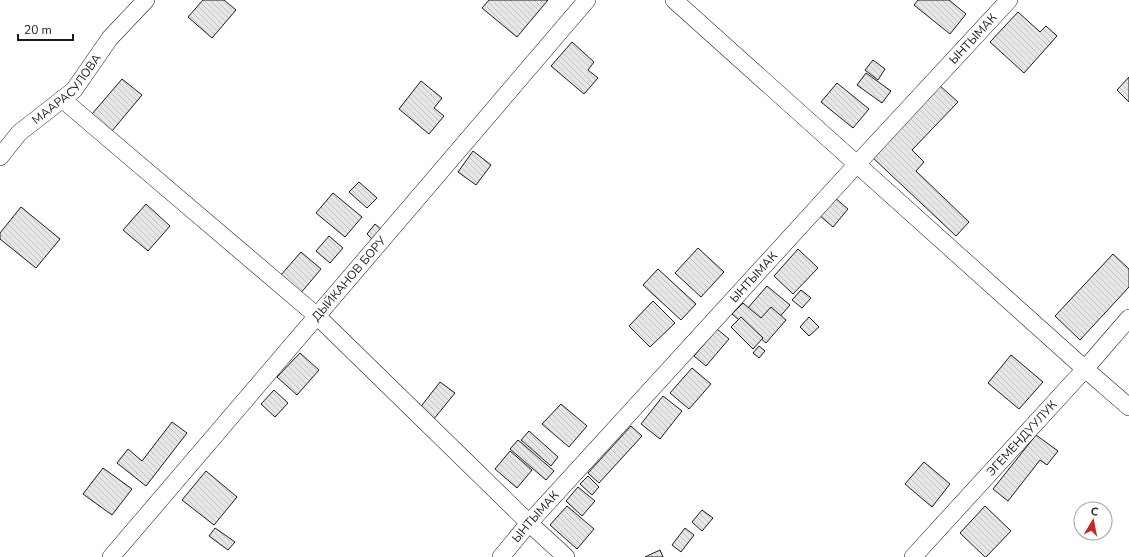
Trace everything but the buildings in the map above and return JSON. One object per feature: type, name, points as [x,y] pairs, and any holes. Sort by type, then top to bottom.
[{"type":"street","name":"МААРАСУЛОВА","points":[[0,157],[19,133],[74,90],[110,38],[146,0]]},
{"type":"street","name":"ДЫЙКАНОВ БОРУ","points":[[110,557],[587,0]]},
{"type":"street","points":[[674,0],[1129,407]]},
{"type":"street","name":"ЫНТЫМАК","points":[[501,557],[529,523],[1009,0]]},
{"type":"street","points":[[62,99],[317,316],[529,523],[566,557]]},
{"type":"street","name":"ЭГЕМЕНДУУЛУК","points":[[913,557],[1085,369],[1129,318]]}]
